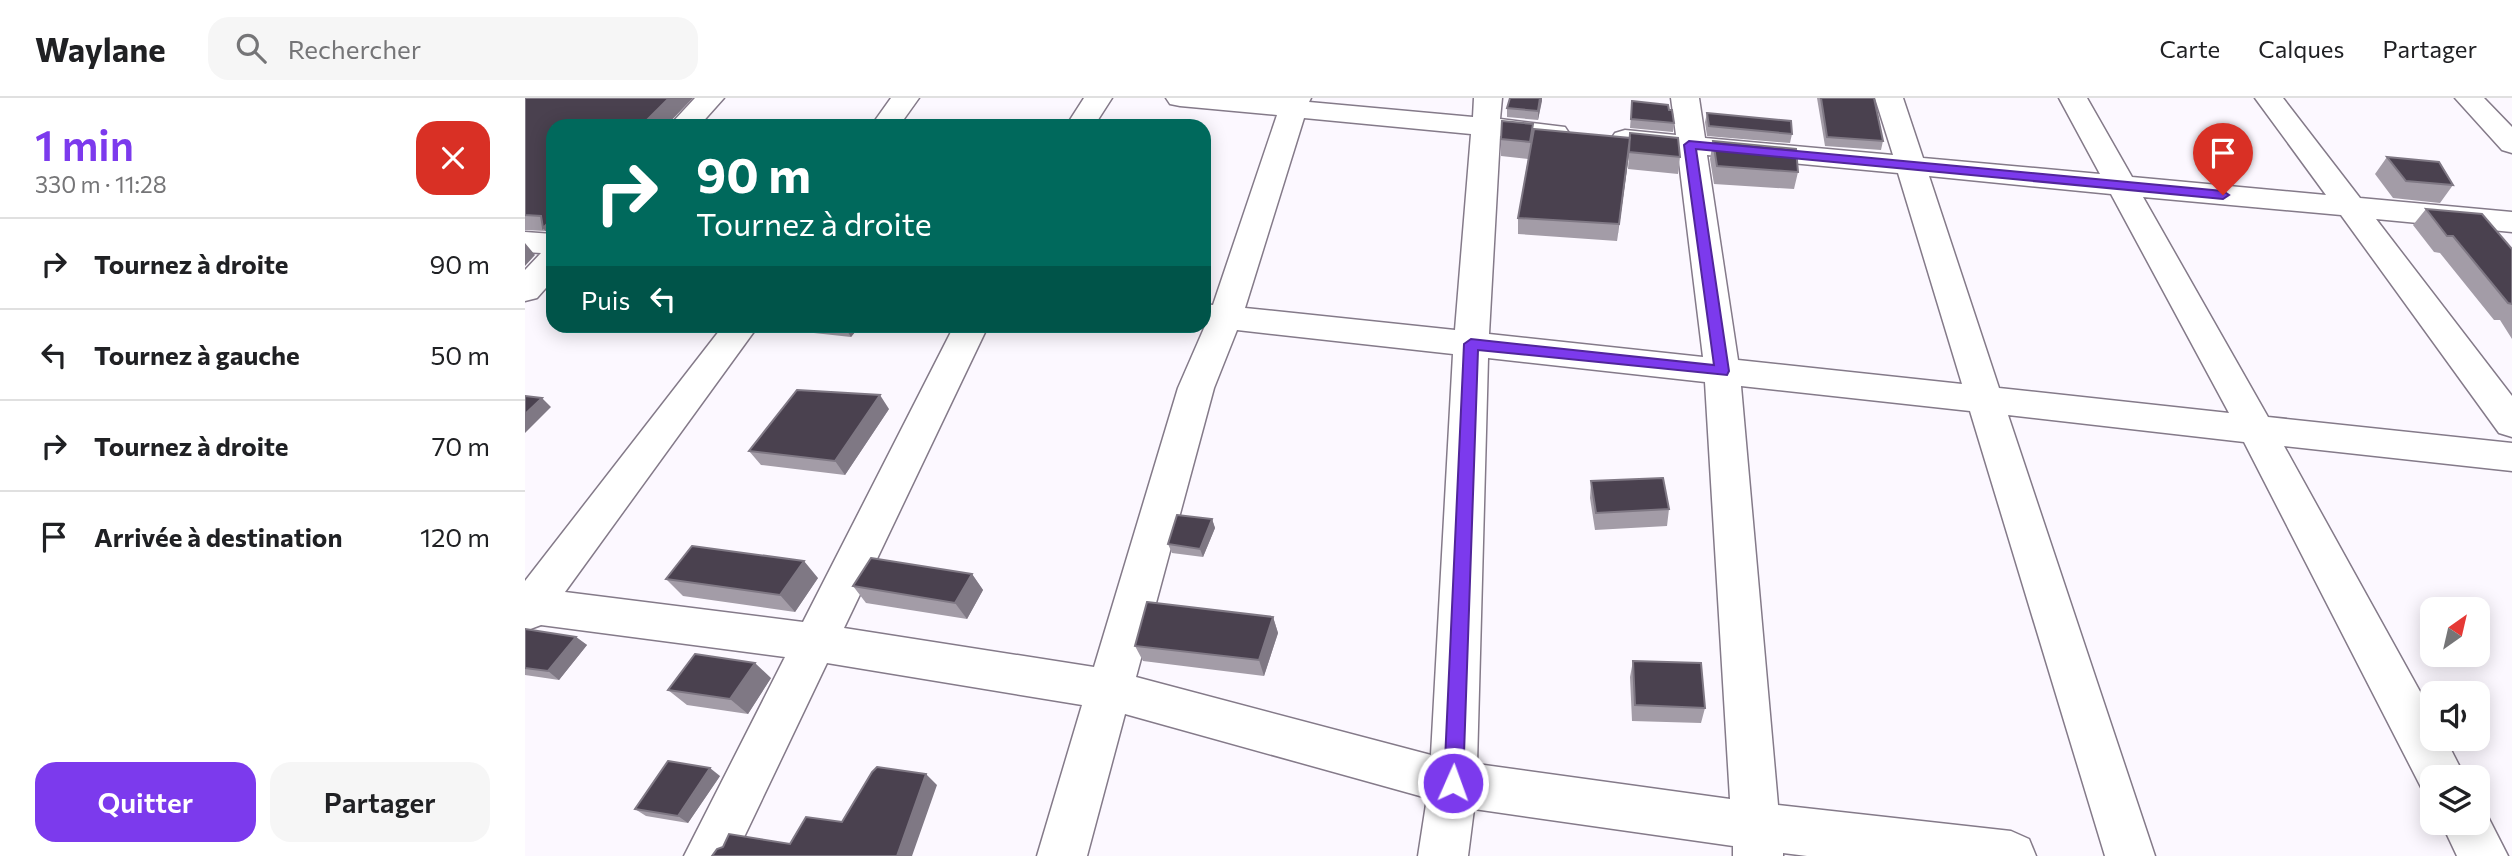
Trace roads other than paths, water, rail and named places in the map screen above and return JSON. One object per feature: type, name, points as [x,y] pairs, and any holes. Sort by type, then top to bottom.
[{"type":"street","points":[[690,119],[710,98]]},
{"type":"street","points":[[890,119],[905,98]]},
{"type":"street","points":[[1084,119],[1098,98]]},
{"type":"street","points":[[1180,98],[1487,112],[1587,136],[2512,222]]},
{"type":"street","points":[[1685,98],[1689,145],[1722,371],[1757,841]]},
{"type":"street","points":[[1889,98],[2130,856]]},
{"type":"street","points":[[2073,98],[2256,429],[2435,765]]},
{"type":"street","points":[[2269,98],[2512,423]]},
{"type":"street","points":[[2469,98],[2512,144]]},
{"type":"street","points":[[1296,103],[1215,317],[2512,457]]},
{"type":"street","points":[[1443,856],[1453,783],[1471,344],[1487,112]]},
{"type":"street","points":[[525,242],[546,244]]},
{"type":"street","points":[[525,290],[546,268]]},
{"type":"street","points":[[527,608],[736,333]]},
{"type":"street","points":[[709,856],[968,333]]},
{"type":"street","points":[[1062,856],[1211,333]]},
{"type":"street","points":[[527,608],[816,642],[1110,690],[1453,783],[1757,841],[2011,856]]},
{"type":"street","points":[[2472,835],[2483,856]]}]
